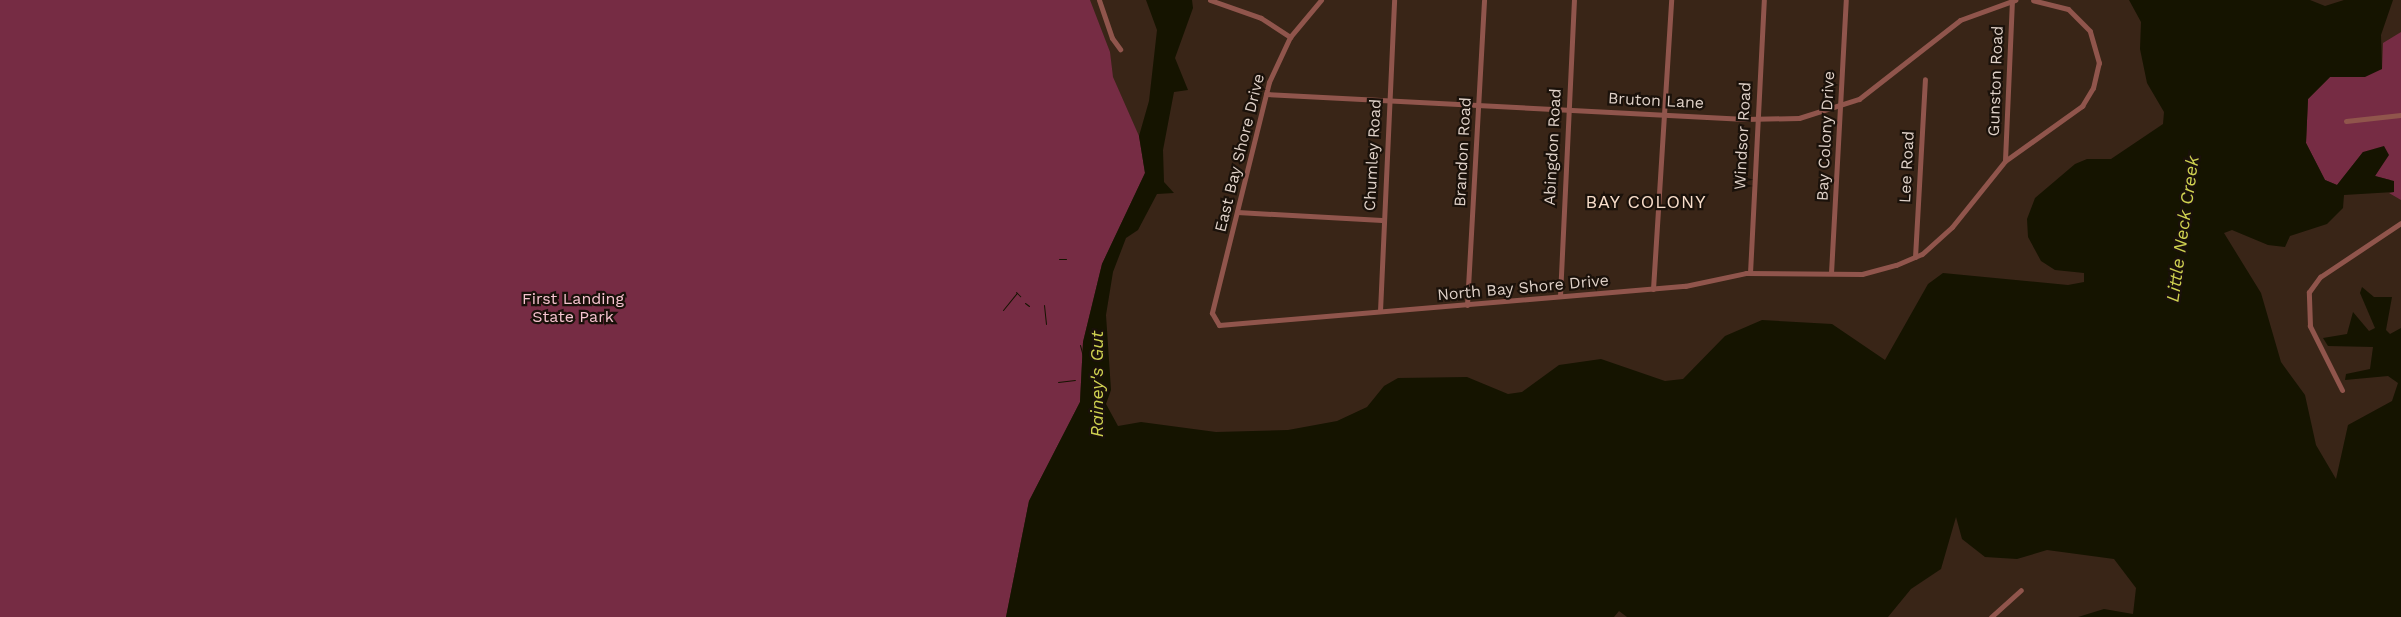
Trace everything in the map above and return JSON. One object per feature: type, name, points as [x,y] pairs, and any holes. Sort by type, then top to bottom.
[{"type":"street","points":[[1100,0],[1112,38],[1120,49]]},
{"type":"street","points":[[1210,0],[1261,18],[1290,37]]},
{"type":"street","name":"East Bay Shore Drive","points":[[1217,324],[1212,313],[1266,94],[1290,37],[1321,0]]},
{"type":"street","name":"Chumley Road","points":[[1380,311],[1382,220],[1394,0]]},
{"type":"street","name":"Brandon Road","points":[[1467,305],[1484,0]]},
{"type":"street","name":"Abingdon Road","points":[[1560,296],[1574,0]]},
{"type":"street","points":[[1653,289],[1671,0]]},
{"type":"street","name":"Windsor Road","points":[[1750,272],[1756,119],[1764,0]]},
{"type":"street","name":"Bay Colony Drive","points":[[1831,273],[1846,0]]},
{"type":"street","points":[[1916,257],[1952,227],[2005,161],[2082,106],[2098,70],[2094,39],[2084,23],[2061,6],[2033,0]]},
{"type":"street","name":"Bruton Lane","points":[[1266,94],[1756,119],[1808,116],[1859,99],[1960,20],[2013,1]]},
{"type":"street","name":"Gunston Road","points":[[2005,161],[2013,1]]},
{"type":"street","name":"Lee Road","points":[[1916,257],[1925,79]]},
{"type":"street","points":[[2346,121],[2401,115]]},
{"type":"street","points":[[1237,212],[1382,220]]},
{"type":"street","points":[[2342,390],[2310,326],[2309,292],[2320,277],[2401,223]]},
{"type":"street","name":"North Bay Shore Drive","points":[[1217,324],[1653,289],[1750,272],[1872,272],[1916,257]]},
{"type":"street","points":[[1991,617],[2021,590]]},
{"type":"green space","name":"First Landing State Park","points":[[0,0],[1090,0],[1110,52],[1113,77],[1139,136],[1145,173],[1102,264],[1083,342],[1080,402],[1029,501],[1006,617],[0,617]]},
{"type":"green space","points":[[2401,32],[2401,200],[2389,193],[2394,192],[2390,180],[2375,176],[2382,164],[2363,152],[2337,185],[2325,180],[2306,143],[2308,99],[2330,77],[2382,69],[2383,43]]},
{"type":"water","points":[[1146,0],[1192,0],[1193,8],[1175,58],[1188,90],[1174,92],[1163,150],[1164,182],[1174,193],[1157,194],[1138,230],[1126,238],[1113,272],[1106,315],[1111,390],[1106,404],[1118,426],[1141,422],[1216,432],[1288,430],[1337,421],[1367,407],[1384,386],[1398,378],[1467,377],[1508,394],[1522,392],[1559,365],[1601,359],[1665,381],[1683,379],[1725,336],[1762,320],[1832,324],[1885,360],[1928,284],[1943,273],[2068,285],[2084,282],[2084,273],[2055,270],[2041,261],[2028,237],[2027,219],[2035,198],[2075,164],[2087,159],[2111,159],[2163,124],[2164,112],[2147,83],[2140,49],[2141,22],[2129,0],[2310,0],[2325,6],[2344,0],[2393,0],[2381,35],[2382,69],[2365,77],[2330,77],[2308,99],[2306,143],[2325,180],[2337,185],[2363,152],[2384,146],[2389,155],[2375,176],[2394,181],[2394,192],[2344,195],[2343,208],[2327,224],[2290,236],[2285,247],[2268,245],[2232,230],[2224,233],[2261,293],[2281,362],[2305,395],[2316,445],[2336,479],[2348,425],[2392,401],[2398,383],[2388,376],[2345,380],[2346,374],[2370,369],[2373,347],[2328,346],[2323,338],[2347,334],[2353,312],[2369,331],[2375,328],[2360,293],[2362,287],[2374,297],[2392,297],[2386,330],[2390,334],[2401,328],[2401,617],[2078,617],[2104,609],[2133,614],[2136,588],[2114,559],[2047,550],[2017,559],[1985,557],[1962,539],[1956,517],[1941,569],[1911,589],[1888,617],[1627,617],[1619,611],[1614,617],[1006,617],[1029,501],[1080,402],[1083,342],[1102,264],[1145,173],[1139,136],[1149,101],[1157,30]]},
{"type":"waterway","points":[[1059,259],[1066,259]]},
{"type":"waterway","points":[[1016,292],[1020,296]]},
{"type":"waterway","points":[[1003,310],[1017,293]]},
{"type":"waterway","points":[[1025,303],[1029,306]]},
{"type":"waterway","points":[[1044,305],[1046,324]]},
{"type":"waterway","name":"Rainey's Gut","points":[[1080,345],[1083,356]]},
{"type":"waterway","points":[[1058,382],[1075,380]]},
{"type":"district","name":"BAY COLONY","points":[[1646,202]]},
{"type":"water label","name":"Little Neck Creek","points":[[2183,229]]}]
